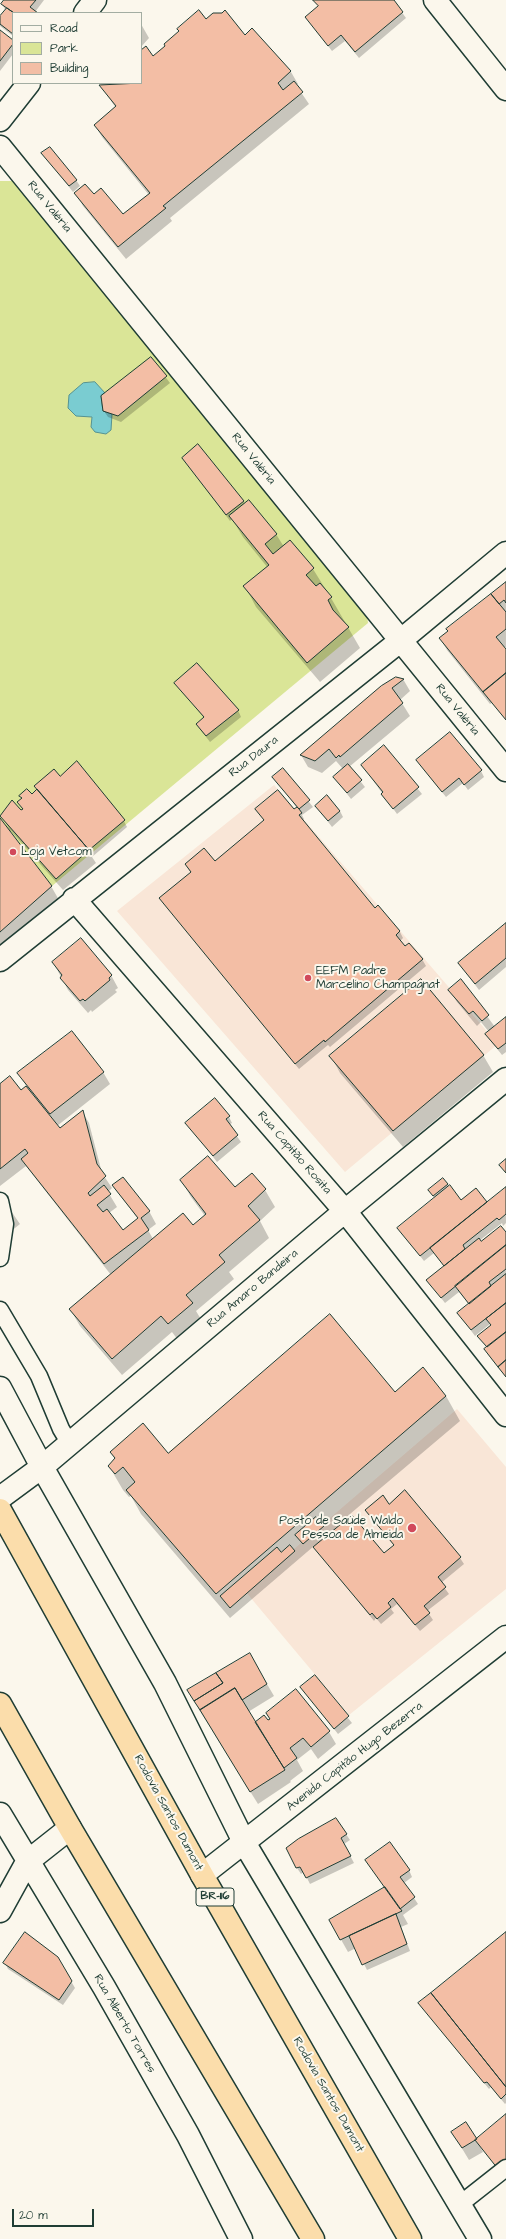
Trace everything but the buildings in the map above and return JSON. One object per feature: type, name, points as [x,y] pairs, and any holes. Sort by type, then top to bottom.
[{"type":"highway","name":"Rodovia Santos Dumont","points":[[0,1510],[202,1875],[410,2239]]},
{"type":"highway","points":[[0,1704],[70,1828],[313,2239]]},
{"type":"street","points":[[86,12],[95,0]]},
{"type":"street","points":[[435,0],[506,89]]},
{"type":"street","points":[[0,120],[28,84]]},
{"type":"street","name":"Rua Valéria","points":[[0,147],[506,770]]},
{"type":"street","name":"Rua Daura","points":[[0,960],[74,899],[400,641],[506,553]]},
{"type":"street","name":"Rua Capitão Rosita","points":[[74,899],[345,1211],[506,1414]]},
{"type":"street","name":"Rua Amaro Bandeira","points":[[0,1498],[70,1444],[345,1211],[506,1079]]},
{"type":"street","points":[[0,1388],[42,1467],[165,1683],[245,1844],[480,2239]]},
{"type":"street","name":"Avenida Capitão Hugo Bezerra","points":[[202,1875],[245,1844],[506,1637]]},
{"type":"street","name":"Rua Alberto Torres","points":[[0,1814],[27,1862],[104,1987],[188,2135],[241,2239]]},
{"type":"street","points":[[0,1912],[27,1862],[70,1828]]},
{"type":"lane","points":[[0,1201],[5,1224],[0,1258]]},
{"type":"lane","points":[[0,1310],[39,1376],[61,1429],[70,1444]]},
{"type":"lane","points":[[459,2205],[506,2168]]},
{"type":"shaded area","name":"EEFM Padre Marcelino Champagnat","points":[[274,785],[498,1044],[345,1172],[117,911]]},
{"type":"shaded area","name":"Posto de Saúde Waldo Pessoa de Almeida","points":[[457,1409],[506,1467],[506,1589],[349,1715],[245,1591]]},
{"type":"green space","points":[[0,181],[12,181],[366,607],[368,623],[52,886],[0,818]]},
{"type":"water","points":[[95,382],[105,393],[101,396],[103,411],[112,414],[111,430],[106,434],[95,432],[91,427],[92,417],[76,416],[68,408],[69,395],[83,383]]},
{"type":"place","name":"Loja Vetcom","points":[[13,852]]},
{"type":"place","name":"EEFM Padre Marcelino Champagnat","points":[[308,978]]},
{"type":"place","name":"Posto de Saúde Waldo Pessoa de Almeida","points":[[412,1528]]}]
